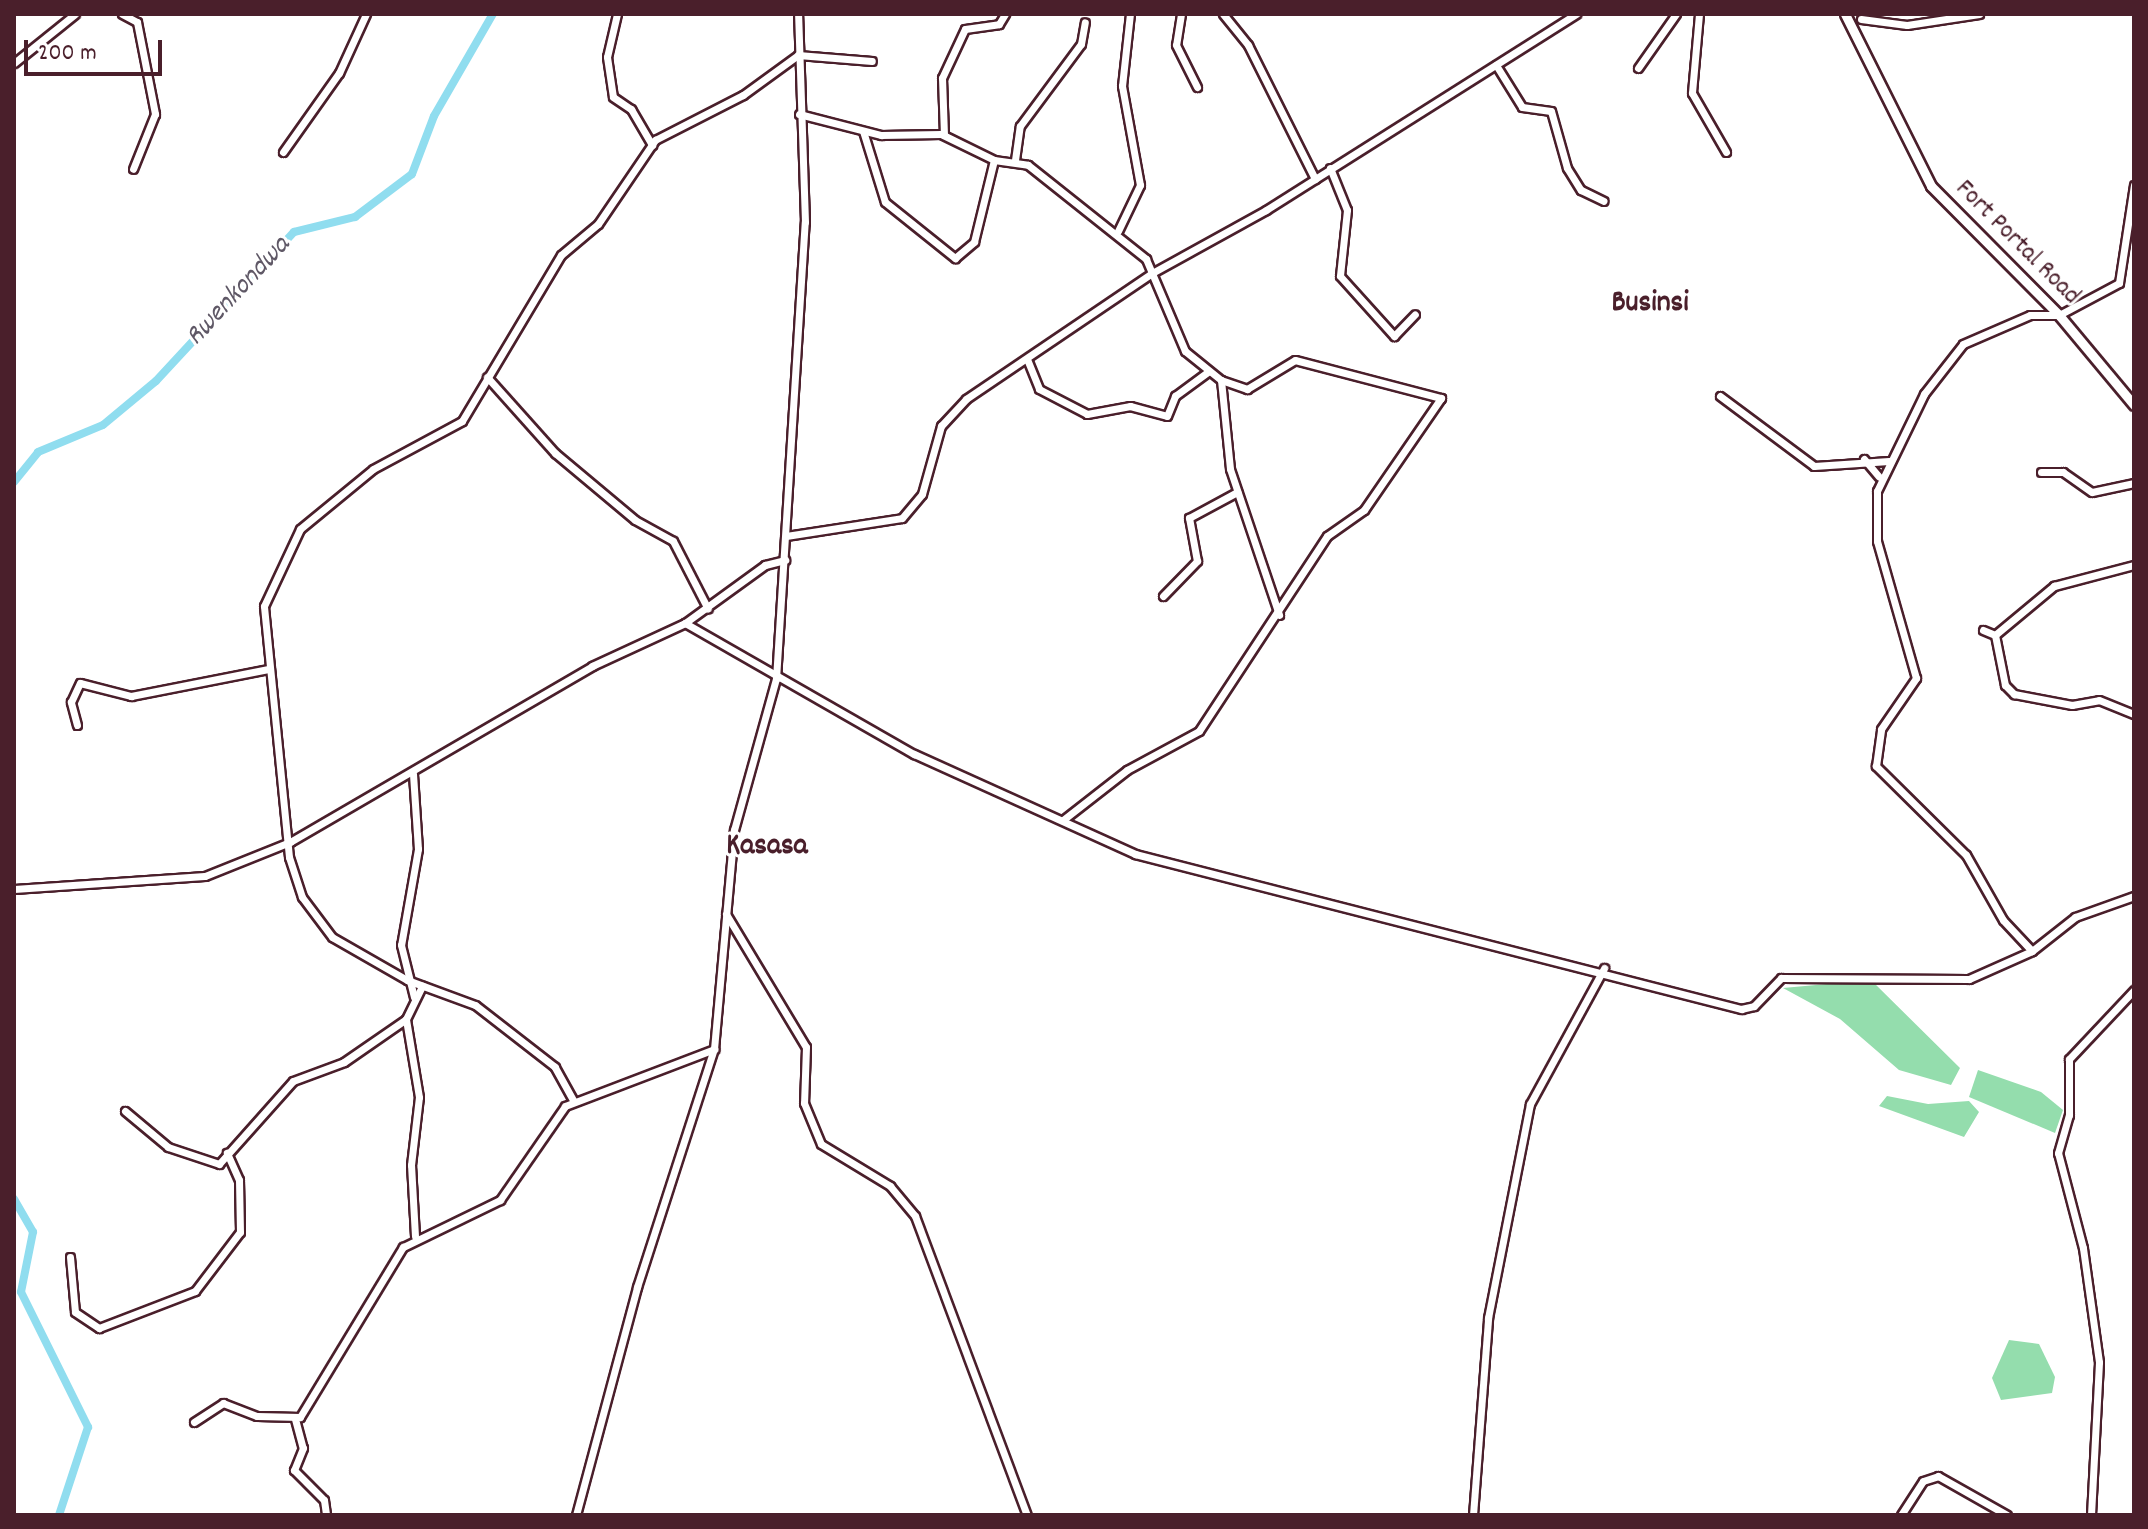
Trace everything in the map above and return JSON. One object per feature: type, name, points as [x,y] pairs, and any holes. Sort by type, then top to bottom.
[{"type":"main road","name":"Fort Portal Road","points":[[1845,14],[1931,186],[2059,315],[2134,405]]},
{"type":"street","points":[[14,63],[75,14]]},
{"type":"street","points":[[122,14],[137,22],[155,114],[133,169]]},
{"type":"street","points":[[283,152],[339,73],[366,14]]},
{"type":"street","points":[[617,14],[607,57],[613,97],[646,132],[652,145]]},
{"type":"street","points":[[576,1515],[637,1287],[714,1049],[734,830],[776,679],[805,222],[798,14]]},
{"type":"street","points":[[944,135],[942,78],[952,55],[969,25],[996,25],[1005,14]]},
{"type":"street","points":[[1118,231],[1140,185],[1122,86],[1130,14]]},
{"type":"street","points":[[1181,14],[1176,45],[1197,87]]},
{"type":"street","points":[[1223,14],[1248,45],[1315,179]]},
{"type":"street","points":[[786,536],[902,518],[922,494],[946,418],[1152,273],[1315,179],[1576,14]]},
{"type":"street","points":[[1638,68],[1676,14]]},
{"type":"street","points":[[1699,14],[1692,93],[1726,152]]},
{"type":"street","points":[[1850,25],[1875,14]]},
{"type":"street","points":[[1861,19],[1907,25],[1979,14]]},
{"type":"street","points":[[1015,160],[1020,126],[1080,47],[1085,22]]},
{"type":"street","points":[[573,1100],[555,1067],[475,1005],[407,980],[325,931],[295,882],[268,669],[264,606],[300,529],[381,464],[457,426],[561,255],[598,224],[662,134],[743,95],[798,55],[872,61]]},
{"type":"street","points":[[1496,65],[1522,107],[1551,111],[1567,168],[1581,190],[1604,201]]},
{"type":"street","points":[[799,114],[863,131],[944,135],[994,160],[1015,160],[1118,231],[1152,273],[1185,351],[1221,380],[1247,389],[1295,360],[1441,398],[1367,506],[1327,536],[1279,615],[1199,731],[1127,770],[1064,819]]},
{"type":"street","points":[[863,131],[885,202],[955,258],[974,242],[994,160]]},
{"type":"street","points":[[646,132],[662,134]]},
{"type":"street","points":[[1330,168],[1347,210],[1340,276],[1394,336],[1415,314]]},
{"type":"street","points":[[2032,951],[2003,920],[1966,855],[1876,766],[1881,729],[1916,678],[1877,541],[1879,477],[1924,394],[1963,344],[2030,315],[2059,315],[2106,295],[2124,276],[2134,185]]},
{"type":"street","points":[[1027,359],[1039,389],[1087,414],[1130,406],[1167,416],[1175,396],[1209,371]]},
{"type":"street","points":[[487,377],[555,453],[635,520],[673,541],[708,609]]},
{"type":"street","points":[[1221,380],[1223,436],[1237,492],[1279,615]]},
{"type":"street","points":[[1720,396],[1814,466],[1864,459],[1889,461]]},
{"type":"street","points":[[1864,459],[1879,477]]},
{"type":"street","points":[[2041,472],[2063,472],[2092,492],[2134,483]]},
{"type":"street","points":[[1163,596],[1197,561],[1189,518],[1237,492]]},
{"type":"street","points":[[14,889],[205,876],[290,842],[413,774],[592,666],[685,623],[757,570],[785,560]]},
{"type":"street","points":[[1995,635],[2054,586],[2134,565]]},
{"type":"street","points":[[685,623],[776,679],[914,754],[1175,866],[1538,959],[1604,968],[1748,1009],[1781,978],[1961,980],[2032,951],[2060,926],[2134,896]]},
{"type":"street","points":[[1983,630],[1995,635]]},
{"type":"street","points":[[1995,635],[2008,691],[2065,705],[2099,700],[2134,714]]},
{"type":"street","points":[[77,725],[71,702],[80,683],[131,696],[268,669]]},
{"type":"street","points":[[413,774],[418,849],[401,945],[407,980],[414,997]]},
{"type":"street","points":[[726,914],[806,1047],[804,1103],[821,1144],[890,1186],[915,1216],[1027,1515]]},
{"type":"street","points":[[1473,1515],[1488,1318],[1530,1104],[1604,968]]},
{"type":"street","points":[[415,1236],[411,1165],[419,1097],[406,1019],[422,986]]},
{"type":"street","points":[[2091,1515],[2099,1362],[2083,1248],[2058,1153],[2069,1115],[2069,1059],[2134,990]]},
{"type":"street","points":[[125,1111],[178,1152],[215,1165],[293,1081],[344,1062],[406,1019]]},
{"type":"street","points":[[326,1515],[324,1500],[294,1470],[303,1448],[295,1419],[383,1271],[415,1236],[500,1200],[558,1111],[573,1100],[714,1049]]},
{"type":"street","points":[[70,1257],[75,1312],[99,1328],[195,1291],[240,1232],[239,1180],[227,1153]]},
{"type":"street","points":[[194,1422],[223,1403],[295,1419]]},
{"type":"street","points":[[1901,1515],[1923,1481],[1938,1476],[2007,1515]]},
{"type":"green space","points":[[1871,980],[1960,1068],[1951,1085],[1899,1070],[1840,1019],[1783,988]]},
{"type":"green space","points":[[1978,1070],[2041,1092],[2063,1110],[2055,1133],[1969,1097]]},
{"type":"green space","points":[[1887,1096],[1928,1104],[1969,1101],[1979,1112],[1964,1137],[1879,1106]]},
{"type":"green space","points":[[2009,1340],[2039,1344],[2055,1377],[2052,1393],[2001,1400],[1992,1378]]},
{"type":"waterway","name":"Rwenkondwa","points":[[14,482],[38,452],[103,425],[156,381],[294,232],[355,217],[412,174],[434,116],[493,14]]},
{"type":"waterway","name":"Rwenkondwa","points":[[14,1199],[33,1232],[21,1292],[88,1427],[59,1515]]},
{"type":"district","name":"Businsi","points":[[1650,305]]},
{"type":"district","name":"Kasasa","points":[[767,848]]}]
